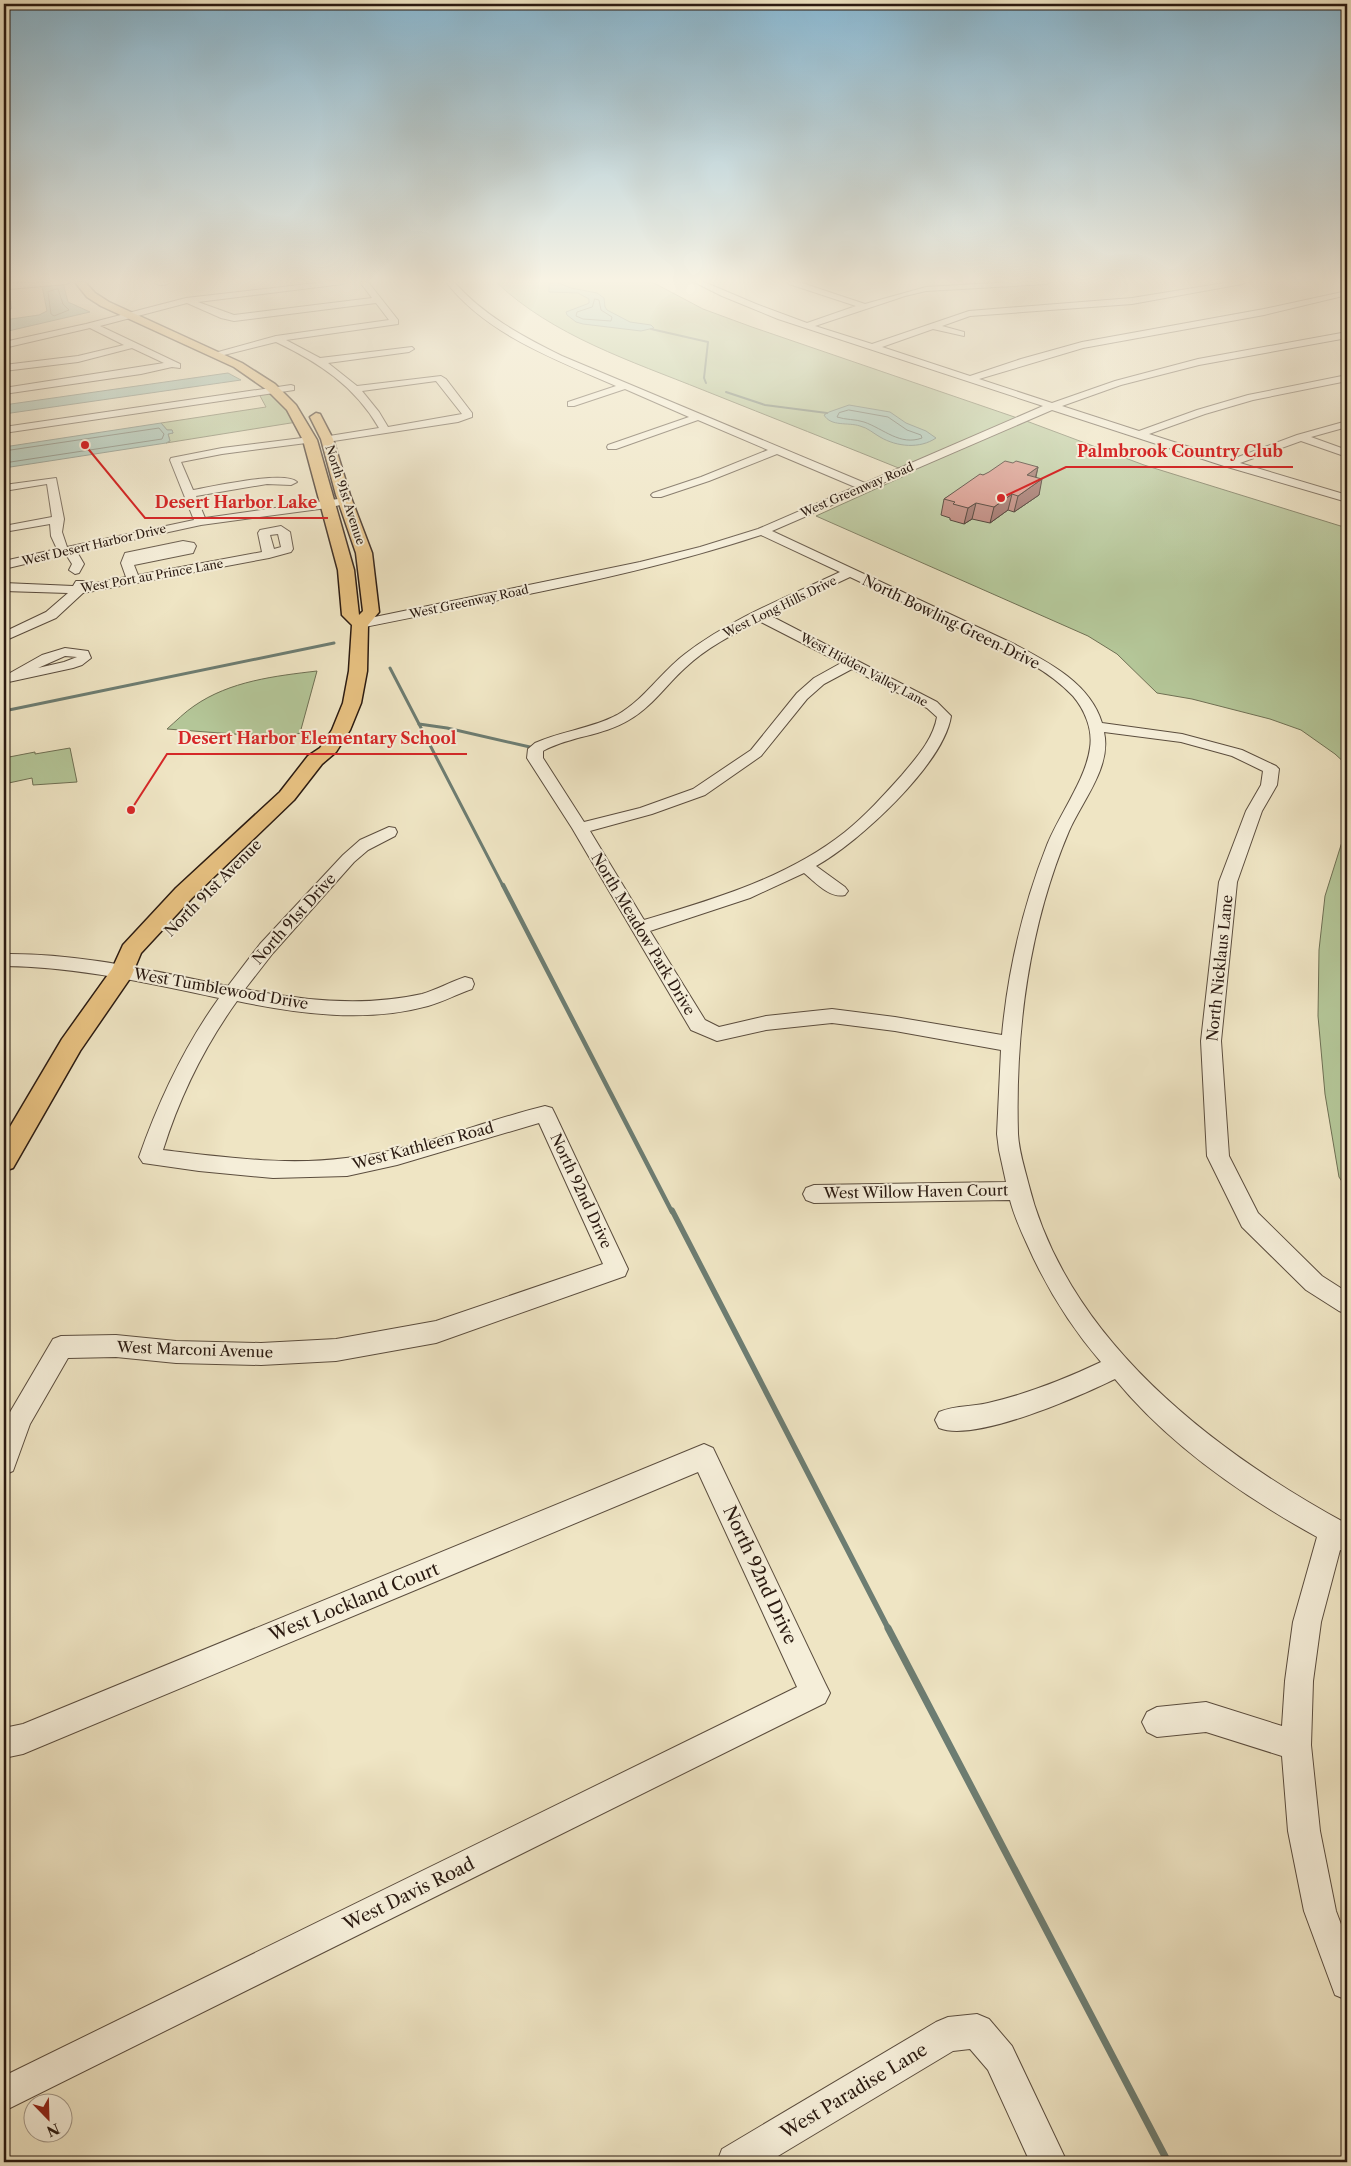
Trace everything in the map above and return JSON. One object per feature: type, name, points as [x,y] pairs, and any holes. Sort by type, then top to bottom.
[{"type":"main road","name":"North 91st Avenue","points":[[273,383],[285,389]]},
{"type":"main road","name":"North 91st Avenue","points":[[279,383],[285,389],[310,440],[346,570],[350,614],[360,624]]},
{"type":"main road","name":"North 91st Avenue","points":[[4,1160],[71,1045],[123,971],[131,950],[153,924],[264,827],[302,801],[331,761],[327,752],[341,730],[352,703],[359,653],[360,624],[371,612],[364,553],[345,501],[327,439],[322,426],[310,407]]},
{"type":"street","points":[[4,391],[59,383]]},
{"type":"street","points":[[349,383],[356,388],[378,415],[385,430]]},
{"type":"street","points":[[356,388],[396,383]]},
{"type":"street","points":[[327,439],[467,416],[468,413],[445,383]]},
{"type":"street","points":[[618,383],[865,486]]},
{"type":"street","points":[[982,383],[1228,464],[1347,499]]},
{"type":"street","name":"West Greenway Road","points":[[360,624],[673,558],[762,531],[1050,407],[1120,383]]},
{"type":"street","points":[[1138,435],[1201,412],[1251,397],[1321,383]]},
{"type":"street","points":[[571,404],[625,386]]},
{"type":"street","points":[[4,430],[285,389]]},
{"type":"street","points":[[612,447],[698,417]]},
{"type":"street","points":[[1228,464],[1301,437],[1347,424]]},
{"type":"street","points":[[1301,437],[1347,454]]},
{"type":"street","points":[[199,519],[175,460],[310,440]]},
{"type":"street","points":[[657,495],[705,479],[778,450]]},
{"type":"street","points":[[4,488],[52,480],[58,519],[55,524],[63,549],[62,556],[67,566],[75,570],[80,580],[79,590],[50,615],[4,637]]},
{"type":"street","points":[[189,494],[266,481],[291,482]]},
{"type":"street","name":"West Desert Harbor Drive","points":[[4,558],[135,535],[199,519],[345,501]]},
{"type":"street","points":[[4,529],[58,519]]},
{"type":"street","points":[[281,530],[284,532],[287,549],[269,554],[264,533],[281,530]]},
{"type":"street","name":"North Bowling Green Drive","points":[[762,531],[1009,647],[1042,665],[1075,691],[1094,718],[1097,727],[1098,747],[1096,759],[1056,845],[1028,932],[1019,975],[1011,1044],[1008,1106],[1009,1149],[1017,1191],[1033,1235],[1053,1275],[1084,1324],[1118,1366],[1145,1395],[1230,1468],[1270,1495],[1340,1535]]},
{"type":"street","name":"West Desert Harbor Drive","points":[[4,565],[63,549]]},
{"type":"street","name":"West Port au Prince Lane","points":[[7,590],[79,590],[269,554]]},
{"type":"street","points":[[127,563],[133,580]]},
{"type":"street","name":"West Long Hills Drive","points":[[536,750],[546,743],[590,731],[624,717],[646,702],[676,669],[689,658],[728,631],[849,573]]},
{"type":"street","name":"West Hidden Valley Lane","points":[[639,928],[705,908],[764,885],[805,866],[841,843],[887,803],[925,755],[944,726],[944,716],[932,705],[758,615]]},
{"type":"street","points":[[580,828],[646,812],[699,792],[756,753],[802,696],[819,681],[852,663]]},
{"type":"street","name":"North Nicklaus Lane","points":[[1097,727],[1182,738],[1237,753],[1271,769],[1269,785],[1254,811],[1228,882],[1211,1041],[1218,1156],[1250,1220],[1314,1283],[1347,1304]]},
{"type":"street","name":"North Meadow Park Drive","points":[[536,750],[535,758],[580,828],[698,1025],[717,1034],[766,1023],[832,1016],[895,1024],[1011,1044]]},
{"type":"street","name":"North 91st Drive","points":[[150,1157],[158,1126],[189,1062],[232,994],[262,952],[360,848],[389,832]]},
{"type":"street","points":[[805,866],[839,891]]},
{"type":"street","name":"West Tumblewood Drive","points":[[6,964],[123,971],[232,994],[321,1007],[361,1008],[393,1005],[445,994],[465,984]]},
{"type":"street","name":"West Kathleen Road","points":[[150,1157],[257,1167],[302,1169],[347,1167],[404,1154],[509,1122],[545,1114]]},
{"type":"street","name":"North 92nd Drive","points":[[545,1114],[617,1269]]},
{"type":"street","name":"West Willow Haven Court","points":[[814,1194],[1017,1191]]},
{"type":"street","name":"West Marconi Avenue","points":[[11,1419],[61,1347],[116,1346],[176,1352],[261,1354],[336,1350],[436,1332],[617,1269]]},
{"type":"street","points":[[948,1420],[988,1415],[1063,1392],[1118,1366]]},
{"type":"street","points":[[4,1462],[11,1419]]},
{"type":"street","name":"North 92nd Drive","points":[[704,1457],[815,1693]]},
{"type":"street","name":"West Lockland Court","points":[[4,1743],[23,1739],[704,1457]]},
{"type":"street","points":[[1340,1535],[1308,1622],[1299,1681],[1296,1745],[1304,1831],[1320,1911],[1347,1983]]},
{"type":"street","name":"West Davis Road","points":[[4,2094],[815,1693]]},
{"type":"street","points":[[1157,1722],[1206,1717],[1296,1745]]},
{"type":"street","name":"West Paradise Lane","points":[[735,2162],[948,2034],[977,2031],[1000,2058],[1049,2162]]},
{"type":"green space","points":[[686,383],[916,383],[1029,422],[1144,465],[1347,528],[1347,765],[1301,730],[1270,719],[1192,699],[1157,693],[1117,654],[1088,636],[816,516],[911,473]]},
{"type":"green space","points":[[259,394],[272,394],[287,408],[297,422],[166,443],[170,441],[168,434],[173,433],[172,430],[167,430],[161,423],[266,407]]},
{"type":"green space","points":[[317,671],[300,733],[286,738],[167,729],[194,706],[222,691],[253,681]]},
{"type":"green space","points":[[70,748],[77,782],[33,785],[32,778],[4,784],[4,758]]},
{"type":"green space","points":[[1347,826],[1347,1189],[1339,1177],[1325,1094],[1318,1016],[1319,950],[1325,896]]},
{"type":"water","points":[[157,383],[220,383],[4,414],[4,405]]},
{"type":"water","points":[[849,405],[890,412],[906,423],[926,431],[936,438],[923,444],[901,445],[880,437],[863,427],[835,423],[824,415]]},
{"type":"water","points":[[161,423],[167,430],[172,430],[173,433],[168,434],[170,441],[166,443],[4,468],[4,447]]},
{"type":"building","points":[[1005,461],[1013,463],[1016,461],[1038,467],[1027,475],[1042,479],[1018,496],[1012,494],[994,507],[976,503],[968,508],[953,504],[955,502],[944,499],[980,474],[983,475],[989,472]]},
{"type":"waterway","points":[[726,392],[765,405],[827,413]]},
{"type":"waterway","points":[[4,711],[334,643]]},
{"type":"waterway","points":[[390,668],[419,724]]},
{"type":"waterway","points":[[419,724],[447,728],[530,747]]},
{"type":"waterway","points":[[419,724],[503,886]]},
{"type":"waterway","points":[[503,885],[672,1212]]},
{"type":"waterway","points":[[672,1210],[889,1630]]},
{"type":"waterway","points":[[888,1628],[1168,2162]]},
{"type":"place","name":"Desert Harbor Lake","points":[[85,445]]},
{"type":"place","name":"Palmbrook Country Club","points":[[1001,498]]},
{"type":"place","name":"Desert Harbor Elementary School","points":[[131,810]]}]
